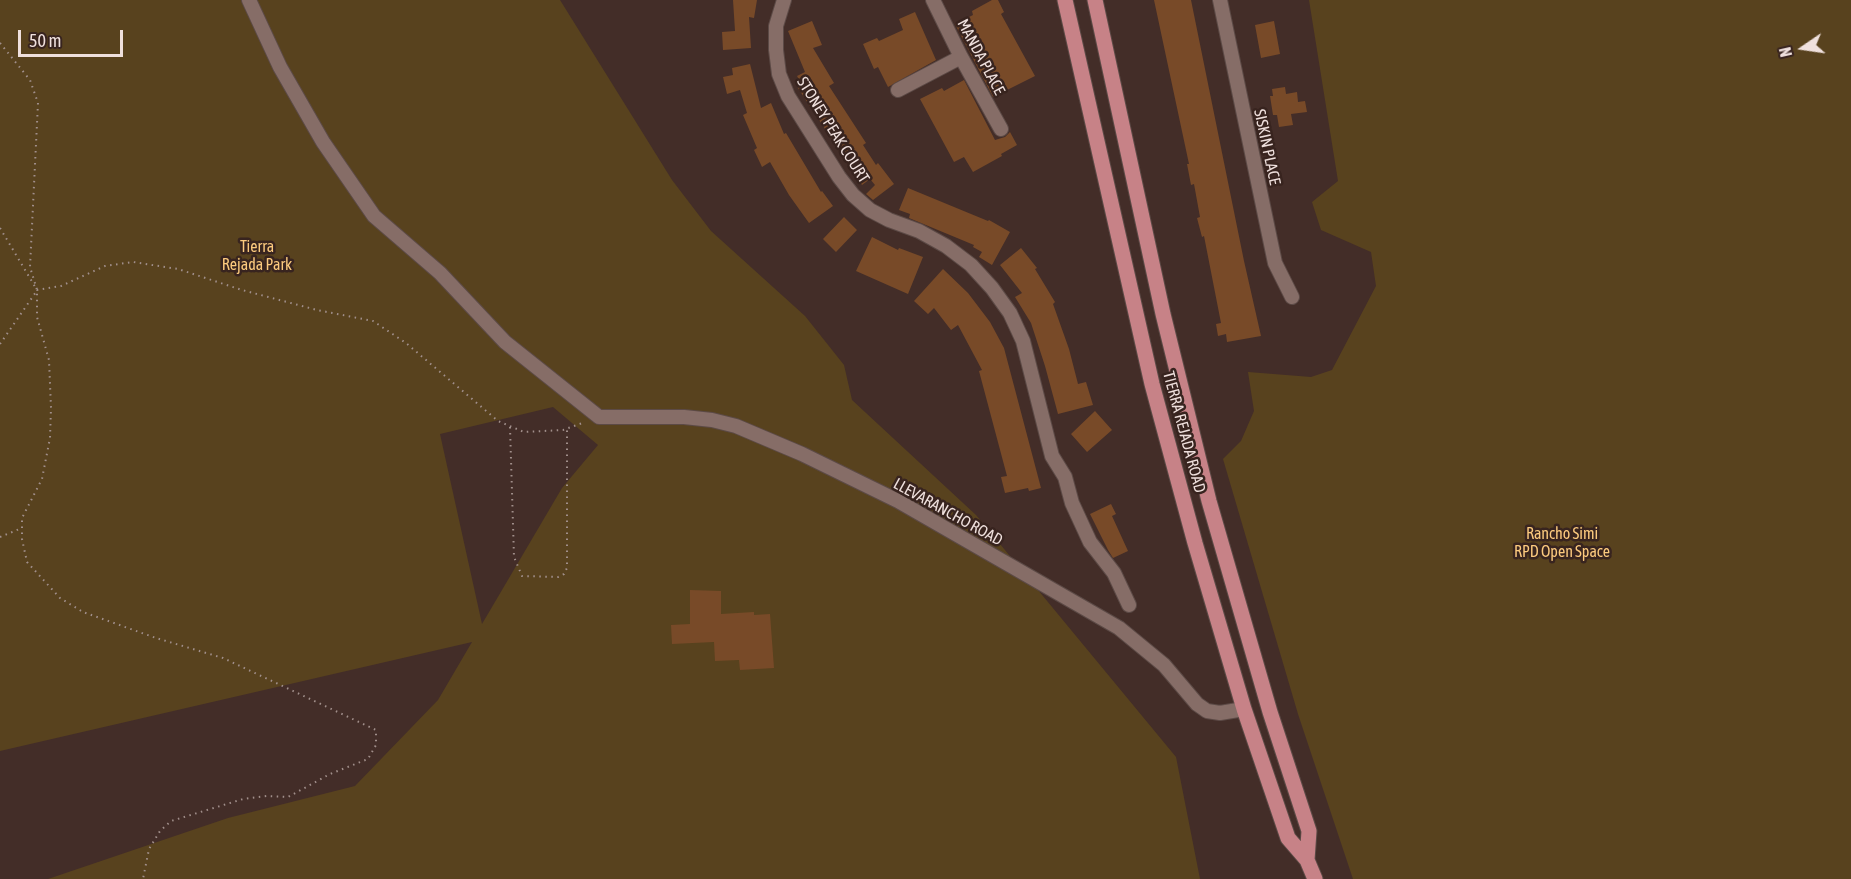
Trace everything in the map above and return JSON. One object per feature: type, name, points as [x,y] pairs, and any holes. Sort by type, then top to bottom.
[{"type":"main road","name":"TIERRA REJADA ROAD","points":[[1065,0],[1152,384],[1195,543],[1245,709],[1288,838],[1307,860],[1315,879]]},
{"type":"main road","name":"TIERRA REJADA ROAD","points":[[1095,0],[1163,314],[1209,501],[1270,712],[1309,831],[1307,860]]},
{"type":"street","points":[[249,0],[280,67],[324,142],[374,216],[440,273],[505,342],[599,417]]},
{"type":"street","name":"STONEY PEAK COURT","points":[[784,0],[776,26],[776,50],[779,74],[788,96],[839,177],[853,195],[870,210],[919,231],[946,246],[971,265],[1010,313],[1023,341],[1052,456],[1065,477],[1072,503],[1090,542],[1114,573],[1129,605]]},
{"type":"street","name":"MANDA PLACE","points":[[933,0],[1000,129]]},
{"type":"street","name":"SISKIN PLACE","points":[[1220,0],[1275,263],[1292,297]]},
{"type":"street","points":[[898,90],[961,57]]},
{"type":"street","name":"LLEVARANCHO ROAD","points":[[599,417],[684,417],[712,420],[736,426],[802,454],[898,501],[1119,628],[1164,665],[1197,704],[1207,711],[1220,713],[1245,709]]},
{"type":"path","points":[[0,43],[30,80],[38,103],[30,267],[37,290],[37,317],[49,360],[51,408],[50,438],[42,479],[22,518],[22,539],[27,562],[60,598],[83,612],[156,638],[223,658],[376,730],[376,745],[368,759],[330,774],[288,797],[267,796],[243,799],[171,821],[160,831],[149,849],[142,879]]},
{"type":"path","points":[[0,228],[37,290]]},
{"type":"path","points":[[0,344],[37,290],[61,286],[105,266],[133,262],[178,268],[242,290],[317,310],[373,321],[406,343],[498,421],[524,432],[567,429],[599,417]]},
{"type":"path","points":[[510,426],[514,557],[522,576],[558,576],[564,574],[567,568],[567,429]]},
{"type":"path","points":[[0,537],[22,528]]},
{"type":"green space","name":"Tierra Rejada Park","points":[[0,0],[560,0],[672,180],[711,231],[805,316],[844,365],[852,400],[976,515],[1176,757],[1200,879],[48,879],[228,818],[355,786],[438,700],[472,642],[0,751]],"holes":[[[553,407],[598,445],[562,488],[482,624],[440,434]]]},
{"type":"green space","name":"Rancho Simi RPD Open Space","points":[[1309,0],[1851,0],[1851,879],[1353,879],[1298,714],[1223,459],[1241,441],[1254,411],[1248,372],[1311,377],[1332,370],[1376,286],[1371,252],[1321,230],[1312,202],[1338,181]]},
{"type":"building","points":[[733,0],[757,0],[754,18],[749,17],[751,48],[723,50],[722,32],[735,31]]},
{"type":"building","points":[[992,0],[998,0],[1004,12],[1001,14],[1035,76],[993,97],[955,24],[973,15],[972,11]]},
{"type":"building","points":[[1154,0],[1191,0],[1261,336],[1227,342],[1226,334],[1218,336],[1216,324],[1221,323],[1204,236],[1202,237],[1197,218],[1200,217],[1194,184],[1191,185],[1187,164],[1189,164]]},
{"type":"building","points":[[915,12],[936,60],[888,87],[878,67],[874,69],[863,44],[877,38],[879,41],[903,30],[899,19]]},
{"type":"building","points":[[812,21],[822,45],[813,48],[834,83],[829,86],[866,143],[863,145],[876,165],[878,163],[894,184],[873,200],[866,194],[875,185],[870,179],[862,185],[798,88],[802,85],[797,76],[805,72],[788,31]]},
{"type":"building","points":[[1274,21],[1280,54],[1261,58],[1255,25]]},
{"type":"building","points":[[750,64],[761,108],[771,103],[784,134],[786,133],[821,192],[833,206],[809,223],[770,162],[762,167],[754,150],[757,148],[743,115],[747,113],[740,90],[727,94],[723,77],[733,75],[732,68]]},
{"type":"building","points":[[964,80],[995,140],[1005,137],[1010,132],[1017,145],[973,172],[964,157],[954,162],[920,99],[942,88],[944,91]]},
{"type":"building","points":[[1285,87],[1286,94],[1297,92],[1298,102],[1305,101],[1307,112],[1291,114],[1293,125],[1279,127],[1277,115],[1273,115],[1270,96],[1273,96],[1272,89]]},
{"type":"building","points":[[908,188],[989,220],[1010,232],[992,265],[979,257],[982,252],[973,247],[974,245],[909,218],[910,214],[899,210]]},
{"type":"building","points":[[844,217],[857,230],[836,252],[823,239]]},
{"type":"building","points":[[872,237],[898,250],[899,248],[923,257],[908,294],[856,271]]},
{"type":"building","points":[[1021,248],[1037,268],[1035,269],[1055,302],[1053,304],[1069,349],[1078,384],[1086,382],[1093,405],[1058,414],[1031,323],[1015,297],[1022,293],[1000,265]]},
{"type":"building","points":[[943,269],[968,293],[990,322],[1004,348],[1041,488],[1005,493],[1001,477],[1007,476],[979,371],[982,370],[958,325],[951,330],[934,308],[928,314],[914,301]]},
{"type":"building","points":[[1095,411],[1112,430],[1087,452],[1071,434]]},
{"type":"building","points":[[1111,504],[1116,514],[1112,516],[1128,551],[1113,558],[1090,514]]},
{"type":"building","points":[[690,590],[721,591],[721,614],[754,612],[754,615],[770,614],[774,668],[740,670],[739,660],[715,661],[714,642],[672,644],[671,625],[690,624]]}]
